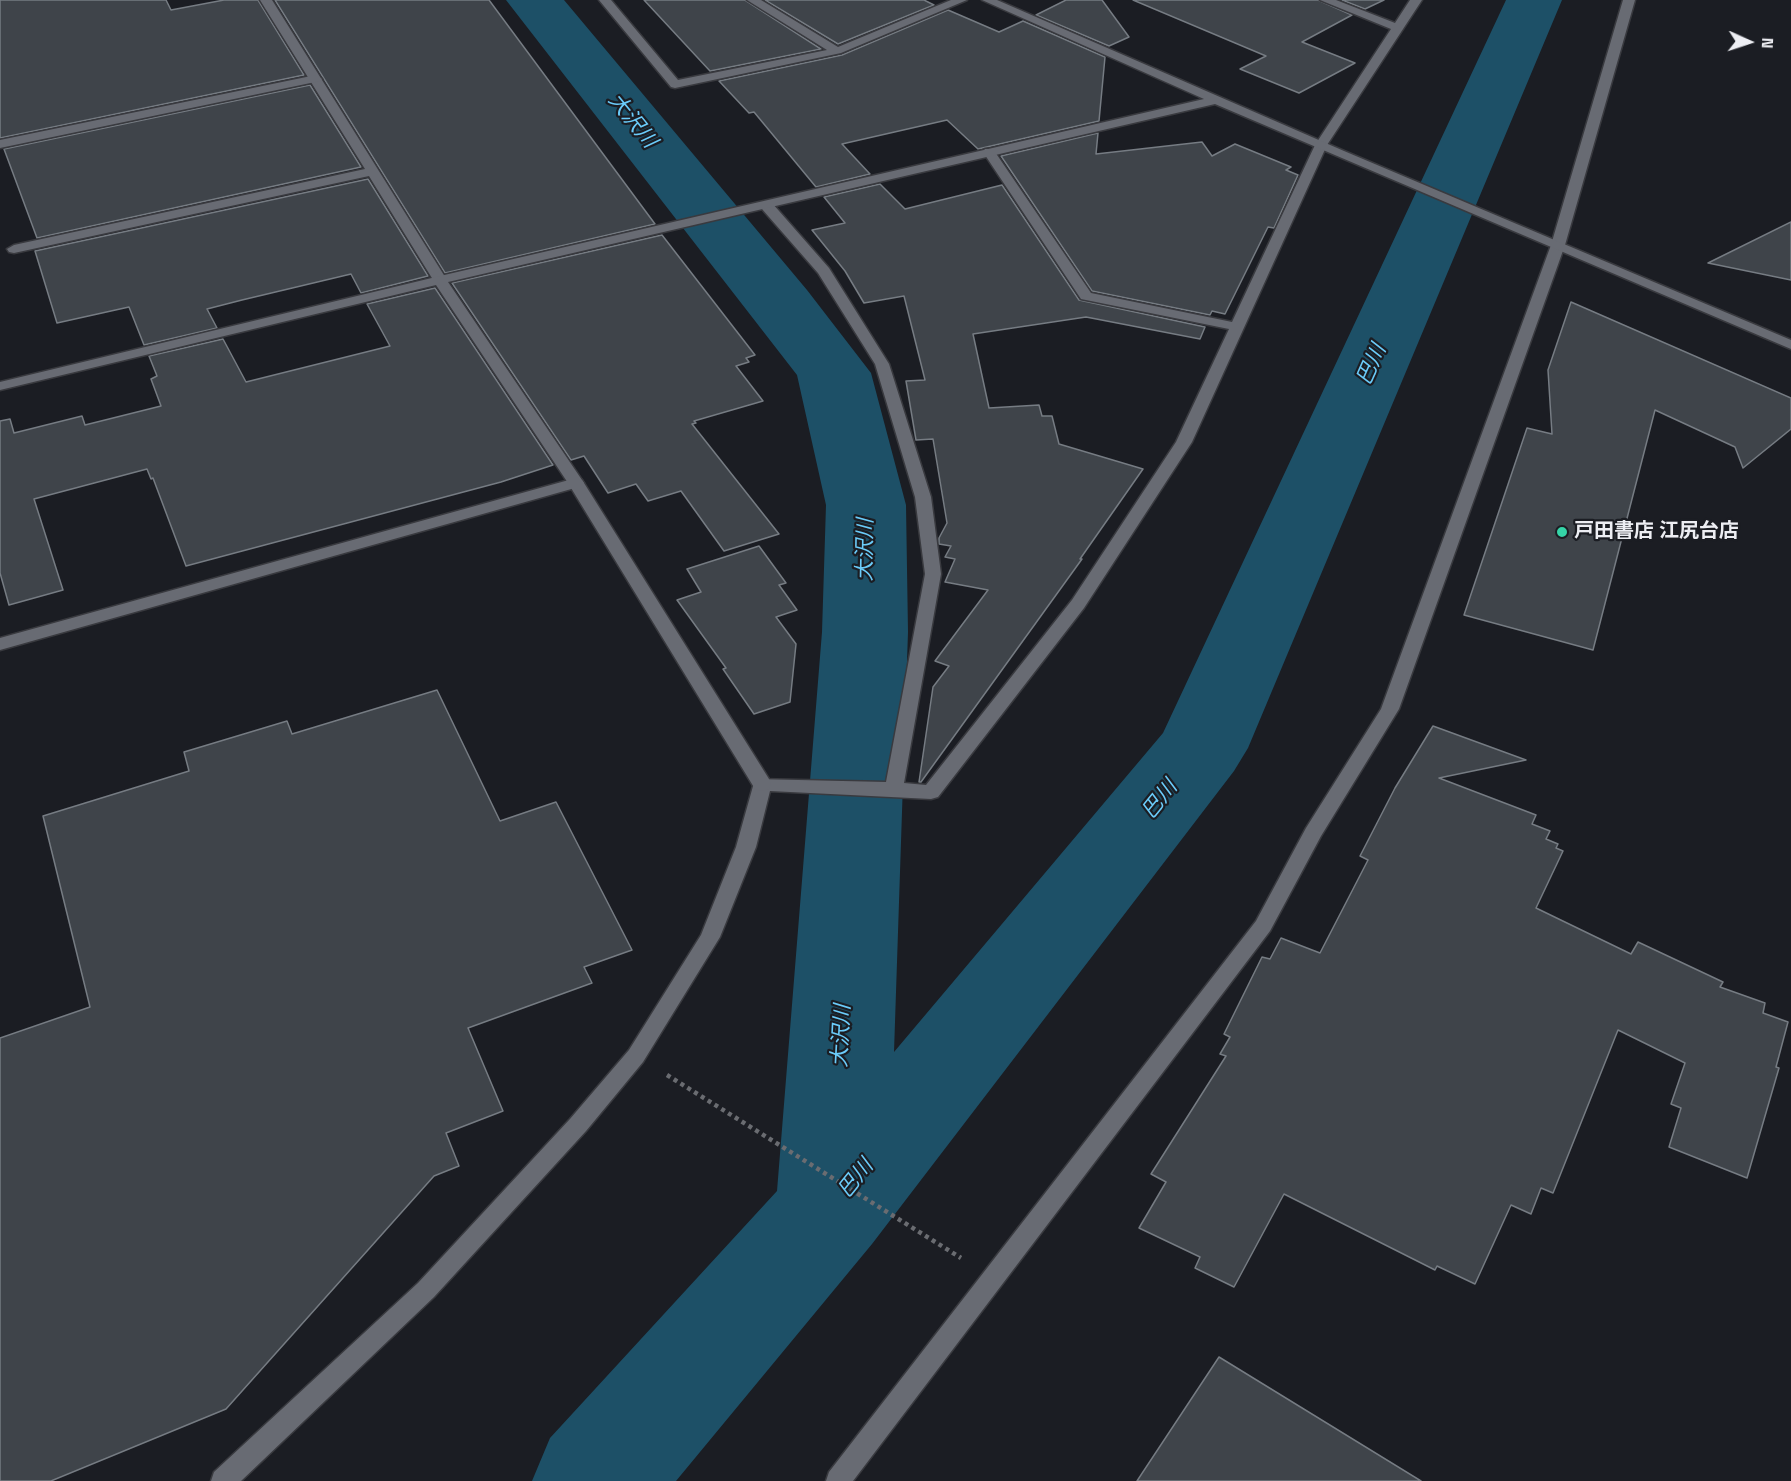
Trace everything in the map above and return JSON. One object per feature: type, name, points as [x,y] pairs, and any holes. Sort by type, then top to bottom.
[{"type":"street","points":[[223,1481],[426,1290],[578,1125],[636,1056],[710,937],[746,847],[762,784],[576,483],[440,280],[266,0]]},
{"type":"street","points":[[605,0],[675,84],[837,51],[960,0]]},
{"type":"street","points":[[753,0],[837,51]]},
{"type":"street","points":[[988,0],[1219,99],[1340,154],[1539,236],[1791,345]]},
{"type":"street","points":[[1326,0],[1399,28]]},
{"type":"street","points":[[762,784],[931,792],[1078,604],[1184,442],[1322,145],[1416,0]]},
{"type":"street","points":[[838,1481],[1263,926],[1313,833],[1390,709],[1558,245],[1629,0]]},
{"type":"street","points":[[0,144],[316,79]]},
{"type":"street","points":[[0,386],[440,280],[1219,99]]},
{"type":"street","points":[[989,152],[1086,296],[1238,327]]},
{"type":"street","points":[[14,249],[373,171]]},
{"type":"street","points":[[762,207],[824,271],[882,364],[923,497],[933,573],[894,789]]},
{"type":"street","points":[[0,644],[576,483]]},
{"type":"path","points":[[659,1069],[970,1264]]},
{"type":"building","points":[[0,0],[166,0],[171,10],[224,0],[258,0],[304,75],[0,138]]},
{"type":"building","points":[[275,0],[489,0],[655,224],[445,273]]},
{"type":"building","points":[[644,0],[745,0],[821,49],[710,71]]},
{"type":"building","points":[[765,0],[924,0],[934,5],[838,44]]},
{"type":"building","points":[[1066,0],[1102,0],[1129,37],[1109,46],[1036,15]]},
{"type":"building","points":[[1133,0],[1318,0],[1352,15],[1302,42],[1355,63],[1299,93],[1240,69],[1266,56]]},
{"type":"building","points":[[1342,0],[1384,0],[1365,9]]},
{"type":"building","points":[[948,10],[999,32],[1023,21],[1105,57],[1099,121],[978,149],[947,120],[842,144],[870,174],[816,187],[754,112],[749,113],[719,81],[842,55]]},
{"type":"building","points":[[310,85],[361,167],[37,238],[4,149]]},
{"type":"building","points":[[1098,133],[1096,154],[1202,142],[1212,156],[1235,144],[1291,167],[1286,170],[1298,175],[1274,228],[1268,227],[1225,314],[1212,311],[1210,315],[1092,291],[1001,156]]},
{"type":"building","points":[[368,179],[428,276],[361,293],[351,274],[242,300],[207,309],[217,328],[144,345],[129,307],[57,323],[35,251]]},
{"type":"building","points":[[880,184],[905,209],[1002,185],[1079,300],[1205,327],[1200,339],[1086,317],[973,334],[989,408],[1039,405],[1042,416],[1052,416],[1059,444],[1143,469],[1080,559],[1082,559],[921,782],[919,782],[933,687],[949,666],[935,661],[988,590],[945,582],[955,559],[945,557],[951,546],[939,544],[939,538],[947,523],[933,439],[916,440],[906,381],[925,380],[904,296],[864,303],[845,271],[812,230],[845,223],[824,197]]},
{"type":"building","points":[[1791,222],[1791,280],[1708,263]]},
{"type":"building","points":[[662,235],[755,355],[746,358],[749,362],[736,366],[763,401],[694,421],[696,423],[692,424],[779,534],[724,551],[681,491],[648,501],[636,484],[608,493],[584,456],[571,460],[452,283]]},
{"type":"building","points":[[435,288],[553,465],[501,482],[186,566],[153,478],[151,479],[147,469],[34,499],[63,590],[9,605],[0,573],[0,421],[10,419],[14,433],[82,416],[85,425],[161,406],[151,379],[157,376],[149,356],[223,339],[246,382],[390,346],[367,304]]},
{"type":"building","points":[[1571,302],[1791,398],[1791,429],[1743,468],[1735,447],[1655,410],[1593,650],[1464,615],[1527,428],[1552,434],[1548,370]]},
{"type":"building","points":[[759,546],[786,583],[779,585],[797,610],[776,617],[796,644],[790,702],[754,714],[723,669],[726,668],[677,600],[701,592],[687,569]]},
{"type":"building","points":[[437,690],[500,821],[556,802],[632,950],[584,967],[592,983],[468,1028],[503,1111],[446,1133],[459,1166],[434,1176],[226,1409],[51,1481],[0,1481],[0,1038],[90,1007],[43,816],[189,771],[184,752],[287,721],[292,734]]},
{"type":"building","points":[[1433,726],[1526,760],[1439,778],[1536,815],[1532,824],[1550,831],[1546,839],[1558,844],[1556,848],[1563,851],[1536,908],[1631,954],[1638,942],[1723,982],[1720,987],[1765,1003],[1763,1013],[1788,1022],[1776,1067],[1779,1068],[1747,1178],[1669,1147],[1681,1108],[1671,1104],[1685,1063],[1618,1030],[1553,1193],[1541,1188],[1531,1214],[1511,1205],[1475,1284],[1437,1266],[1435,1270],[1284,1194],[1234,1287],[1195,1268],[1200,1257],[1139,1228],[1166,1182],[1151,1174],[1226,1056],[1220,1054],[1230,1037],[1224,1034],[1262,957],[1270,959],[1281,938],[1320,953],[1368,860],[1360,856],[1395,788]]},
{"type":"building","points":[[1219,1357],[1421,1481],[1137,1481]]},
{"type":"waterway","name":"大沢川","points":[[534,0],[782,305],[834,373],[866,505],[865,632],[832,1209]]},
{"type":"waterway","name":"巴川","points":[[832,1209],[1202,748],[1534,0]]},
{"type":"waterway","name":"巴川","points":[[595,1481],[832,1209]]},
{"type":"place","name":"戸田書店 江尻台店","points":[[1562,532]]}]
